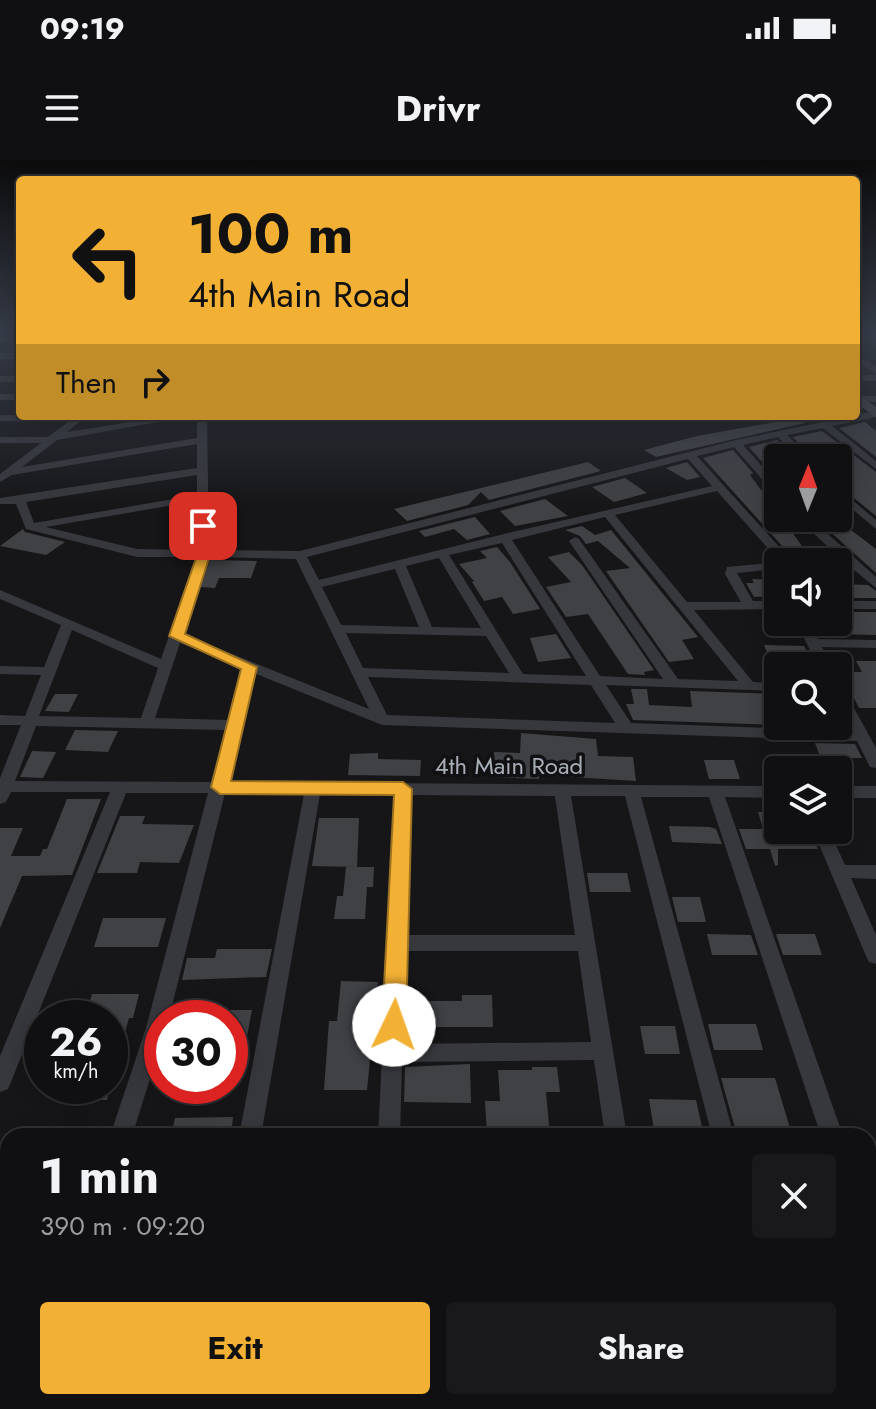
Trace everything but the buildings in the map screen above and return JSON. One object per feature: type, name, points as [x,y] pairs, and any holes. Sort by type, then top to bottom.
[{"type":"street","points":[[5,476],[78,420]]},
{"type":"street","points":[[0,440],[54,439],[164,420]]},
{"type":"street","points":[[146,724],[203,555],[202,420]]},
{"type":"street","points":[[30,527],[137,553],[300,555],[736,443],[852,420]]},
{"type":"street","points":[[825,425],[876,466]]},
{"type":"street","points":[[780,434],[790,444]]},
{"type":"street","points":[[5,476],[201,440]]},
{"type":"street","points":[[736,443],[764,475]]},
{"type":"street","points":[[690,455],[774,548]]},
{"type":"street","points":[[0,501],[200,471]]},
{"type":"street","points":[[314,585],[718,488]]},
{"type":"street","points":[[30,527],[203,497]]},
{"type":"street","points":[[20,500],[30,527]]},
{"type":"street","points":[[852,504],[876,526]]},
{"type":"street","points":[[608,513],[749,686]]},
{"type":"street","points":[[818,532],[836,548]]},
{"type":"street","points":[[504,537],[626,728]]},
{"type":"street","points":[[575,541],[675,685]]},
{"type":"street","points":[[442,553],[519,678]]},
{"type":"street","points":[[300,555],[382,720]]},
{"type":"street","points":[[852,563],[876,584]]},
{"type":"street","points":[[399,564],[427,631]]},
{"type":"street","points":[[749,605],[731,570],[764,566]]},
{"type":"street","points":[[0,594],[166,666]]},
{"type":"street","points":[[685,606],[764,605]]},
{"type":"street","points":[[852,605],[876,605]]},
{"type":"street","points":[[2,790],[68,624]]},
{"type":"street","points":[[337,629],[492,632]]},
{"type":"street","points":[[176,636],[382,720],[863,736]]},
{"type":"street","points":[[810,636],[818,652]]},
{"type":"street","points":[[814,643],[876,644]]},
{"type":"street","points":[[124,1128],[148,1057],[249,667]]},
{"type":"street","points":[[0,670],[50,671]]},
{"type":"street","points":[[356,672],[597,683],[764,687]]},
{"type":"street","points":[[852,716],[876,763]]},
{"type":"street","points":[[0,720],[236,725]]},
{"type":"street","points":[[0,1082],[120,787]]},
{"type":"street","name":"4th Main Road","points":[[2,790],[220,787],[764,792]]},
{"type":"street","points":[[251,1128],[313,788]]},
{"type":"street","points":[[389,1128],[403,789]]},
{"type":"street","points":[[562,790],[615,1128]]},
{"type":"street","points":[[631,790],[721,1128]]},
{"type":"street","points":[[715,791],[829,1128]]},
{"type":"street","points":[[852,792],[876,792]]},
{"type":"street","points":[[827,844],[876,956]]},
{"type":"street","points":[[838,871],[876,872]]},
{"type":"street","points":[[399,943],[586,943]]},
{"type":"street","points":[[392,1053],[603,1051]]},
{"type":"route","points":[[203,526],[203,555],[176,636],[249,667],[220,787],[403,789],[394,1025]]}]
